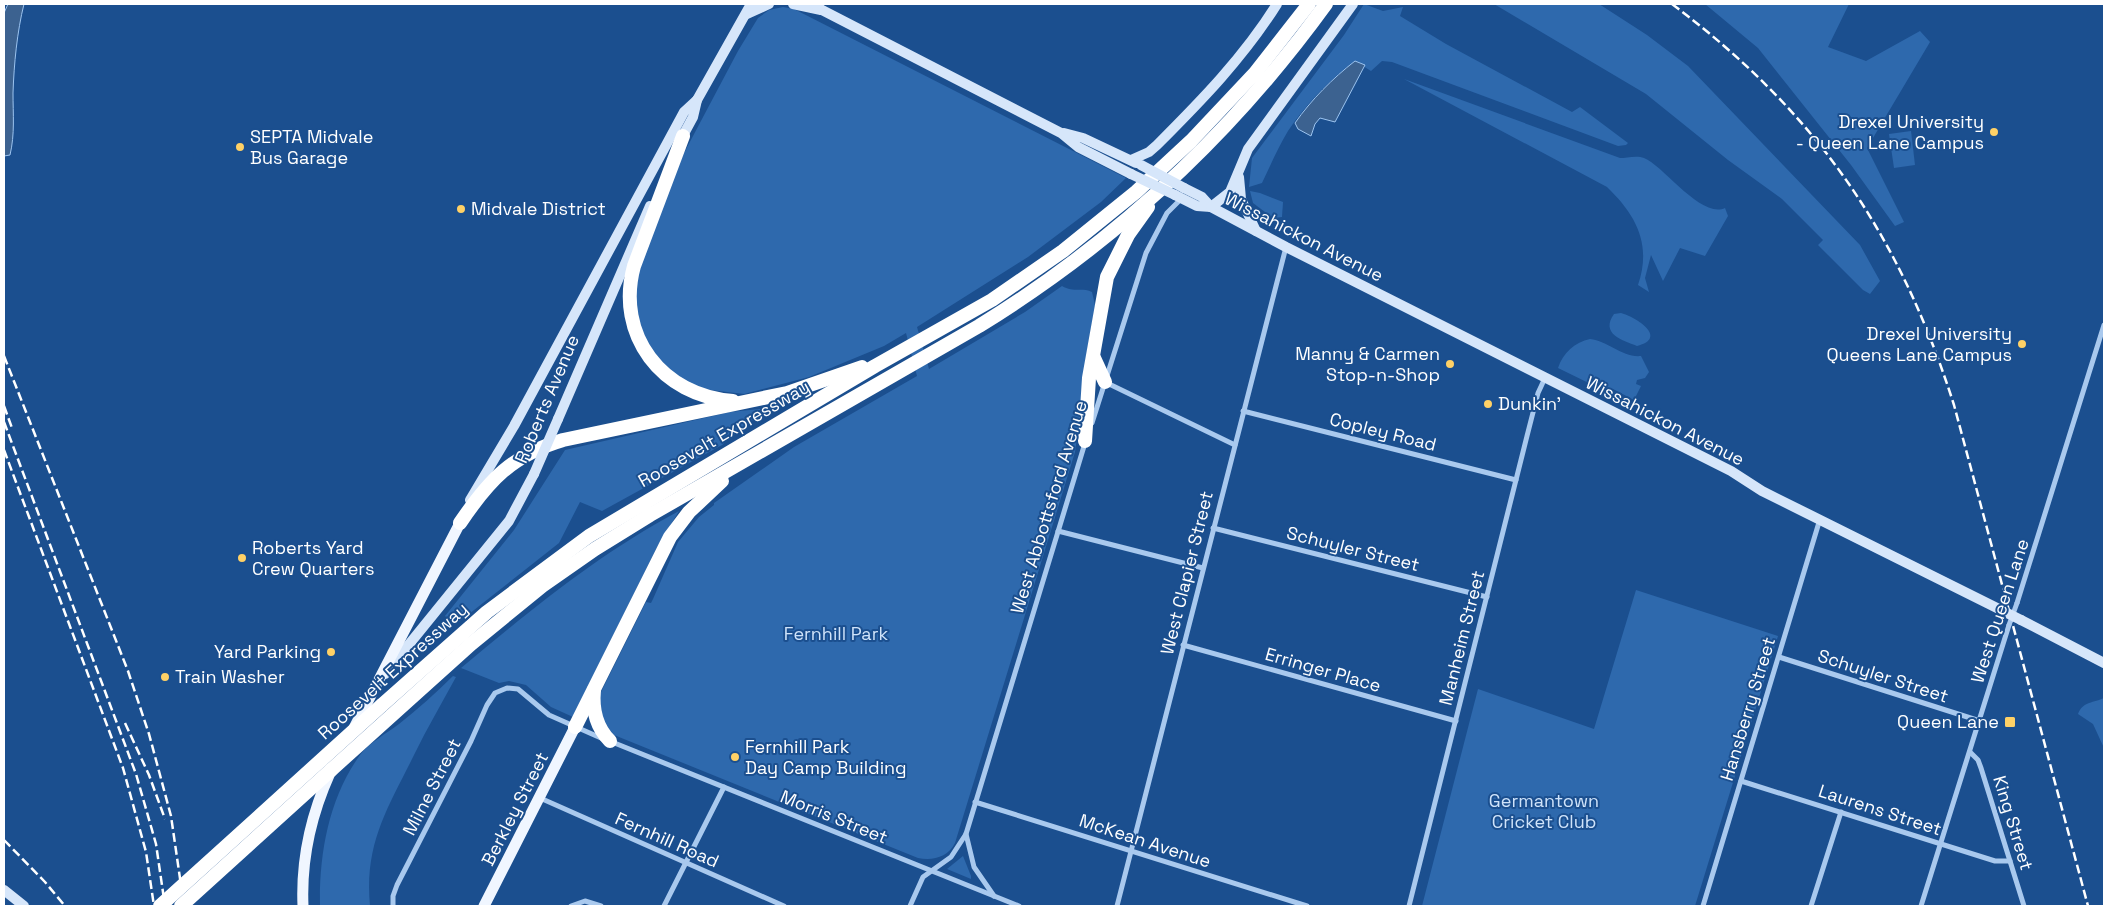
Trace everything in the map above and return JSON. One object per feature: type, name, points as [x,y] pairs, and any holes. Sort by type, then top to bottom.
[{"type":"highway","points":[[1274,50],[1296,4]]},
{"type":"highway","name":"Roosevelt Expressway","points":[[160,906],[487,612],[589,536],[1014,286],[1112,212],[1196,135],[1274,50],[1309,4]]},
{"type":"highway","name":"Roosevelt Expressway","points":[[181,906],[471,644],[542,586],[623,531],[1007,309],[1084,255],[1156,194],[1204,150],[1244,108],[1287,56],[1326,4]]},
{"type":"highway","points":[[683,136],[634,266],[629,288],[632,322],[645,351],[677,384],[692,392],[714,398],[754,401]]},
{"type":"highway","points":[[1085,441],[1087,398],[1104,290],[1112,266],[1128,234],[1156,194]]},
{"type":"highway","points":[[460,523],[493,479],[516,460],[540,448],[563,440],[754,401],[817,384],[909,348]]},
{"type":"highway","points":[[1093,356],[1105,382]]},
{"type":"highway","points":[[575,727],[661,554],[678,524],[699,501],[755,454]]},
{"type":"highway","points":[[594,689],[595,714],[601,730],[610,741]]},
{"type":"main road","name":"Roberts Avenue","points":[[303,906],[306,851],[318,800],[332,767],[460,523]]},
{"type":"main road","name":"Berkley Street","points":[[484,906],[575,727]]},
{"type":"street","name":"Roberts Avenue","points":[[460,523],[473,495],[514,426],[684,112],[697,100],[751,4]]},
{"type":"street","points":[[744,16],[768,4]]},
{"type":"street","name":"Wissahickon Avenue","points":[[793,4],[821,6],[1061,132],[1083,138],[1141,165],[1202,196],[1211,207],[1286,247],[1731,471],[1762,491],[2104,663]]},
{"type":"street","points":[[1130,160],[1149,152],[1208,92],[1249,46],[1277,4]]},
{"type":"street","points":[[1211,207],[1230,192],[1248,149],[1353,4]]},
{"type":"street","name":"Roberts Avenue","points":[[378,682],[509,521],[534,474],[664,175],[694,117],[697,100]]},
{"type":"street","name":"Wissahickon Avenue","points":[[1061,132],[1078,147],[1131,174],[1197,206],[1211,207]]},
{"type":"street","points":[[1239,170],[1241,199],[1257,232]]},
{"type":"street","name":"West Abbottsford Avenue","points":[[910,906],[923,877],[955,853],[966,834],[1085,441],[1146,253],[1167,213],[1178,197]]},
{"type":"street","name":"West Clapier Street","points":[[1117,906],[1286,247]]},
{"type":"street","name":"West Queen Lane","points":[[1921,906],[2104,325]]},
{"type":"street","name":"Manheim Street","points":[[1409,906],[1538,393],[1545,378]]},
{"type":"street","points":[[1105,382],[1235,445]]},
{"type":"street","name":"Copley Road","points":[[1243,411],[1516,480]]},
{"type":"street","name":"Hansberry Street","points":[[1703,906],[1820,519]]},
{"type":"street","name":"Schuyler Street","points":[[1213,528],[1487,597]]},
{"type":"street","points":[[1058,531],[1203,568]]},
{"type":"street","name":"Erringer Place","points":[[1183,645],[1456,721]]},
{"type":"street","name":"Schuyler Street","points":[[1778,657],[1980,721]]},
{"type":"street","name":"Morris Street","points":[[506,688],[523,692],[543,710],[575,727],[930,870],[1008,905],[1018,906]]},
{"type":"street","name":"Milne Street","points":[[393,906],[393,896],[397,885],[471,741],[487,705],[496,693],[506,688]]},
{"type":"street","name":"King Street","points":[[1970,752],[1980,764],[2024,906]]},
{"type":"street","name":"Laurens Street","points":[[1741,781],[1995,861],[2010,861]]},
{"type":"street","points":[[664,906],[724,787]]},
{"type":"street","name":"Fernhill Road","points":[[540,798],[784,906]]},
{"type":"street","name":"McKean Avenue","points":[[975,802],[1307,906]]},
{"type":"street","points":[[1811,906],[1841,812]]},
{"type":"street","name":"West Abbottsford Avenue","points":[[966,834],[974,867],[995,898]]},
{"type":"street","points":[[4,890],[24,906]]},
{"type":"street","points":[[571,906],[585,901],[600,906]]},
{"type":"green space","points":[[1364,4],[1383,11],[1403,7],[1400,16],[1446,44],[1572,112],[1580,107],[1628,143],[1618,146],[1392,62],[1382,61],[1371,71],[1355,61],[1327,84],[1310,102],[1284,137],[1262,183],[1249,187],[1252,158],[1344,35]]},
{"type":"green space","points":[[1494,4],[1599,4],[1647,35],[1688,66],[1860,245],[1880,281],[1870,294],[1863,290],[1818,245],[1823,240],[1782,199],[1728,160],[1646,94]]},
{"type":"green space","points":[[1705,4],[1849,4],[1828,47],[1866,61],[1920,31],[1930,42],[1867,148],[1904,222],[1895,226],[1851,165],[1758,48]]},
{"type":"green space","name":"Fernhill Park","points":[[783,7],[794,9],[1126,178],[1101,202],[1028,257],[917,327],[929,369],[1025,312],[1062,286],[1092,292],[1095,305],[1085,362],[1083,396],[1075,452],[955,843],[944,855],[929,859],[918,858],[614,735],[599,718],[600,694],[646,602],[651,603],[678,542],[699,517],[714,503],[794,447],[917,376],[906,333],[884,346],[809,377],[744,394],[702,389],[677,379],[645,345],[632,291],[650,232],[684,153],[738,51],[758,18],[769,10]]},
{"type":"green space","points":[[1404,79],[1620,158],[1644,158],[1694,199],[1705,206],[1715,209],[1725,208],[1728,216],[1705,256],[1680,248],[1663,281],[1651,255],[1645,278],[1649,292],[1638,285],[1643,256],[1639,231],[1626,208],[1607,187]]},
{"type":"green space","points":[[1911,131],[1915,165],[1894,168],[1889,134]]},
{"type":"green space","points":[[1250,191],[1283,202],[1282,217],[1273,218],[1253,203]]},
{"type":"green space","points":[[1621,313],[1647,328],[1650,338],[1646,342],[1637,346],[1619,339],[1611,331],[1610,321],[1614,314]]},
{"type":"green space","points":[[1590,339],[1597,340],[1634,356],[1641,356],[1649,372],[1645,378],[1637,380],[1636,384],[1641,386],[1634,400],[1613,389],[1605,391],[1558,368],[1570,349]]},
{"type":"green space","points":[[768,408],[722,445],[602,511],[580,502],[559,543],[455,625],[445,616],[514,530],[565,450],[730,412]]},
{"type":"green space","points":[[679,511],[656,549],[573,717],[551,707],[526,685],[509,681],[499,683],[461,668],[593,564]]},
{"type":"green space","name":"Germantown Cricket Club","points":[[1636,590],[1778,636],[1695,906],[1422,906],[1478,689],[1594,729]]},
{"type":"green space","points":[[453,676],[456,677],[395,792],[380,827],[371,863],[369,884],[370,906],[320,906],[321,866],[328,827],[333,808],[349,772],[368,746],[413,713]]},
{"type":"green space","points":[[2104,698],[2104,748],[2093,724],[2078,714],[2086,705]]},
{"type":"green space","points":[[963,856],[971,876],[971,879],[947,869]]},
{"type":"shaded area","points":[[8,4],[24,4],[15,59],[12,147],[10,155],[4,156],[4,13]]},
{"type":"shaded area","points":[[1355,61],[1365,65],[1335,122],[1320,118],[1315,124],[1311,136],[1298,129],[1295,123],[1308,106]]},
{"type":"railway","points":[[1672,4],[1723,45],[1770,88],[1810,133],[1847,181],[1879,231],[1907,285],[1932,343],[1954,405],[2088,906]]},
{"type":"railway","points":[[4,356],[128,671],[149,734],[171,816],[184,906]]},
{"type":"railway","points":[[4,406],[12,428]]},
{"type":"railway","points":[[4,422],[136,774],[156,844],[165,906]]},
{"type":"railway","points":[[4,450],[123,768],[146,852],[154,906]]},
{"type":"railway","points":[[125,723],[149,775],[165,819]]},
{"type":"railway","points":[[4,840],[45,882],[65,906]]},
{"type":"place","name":"Drexel University - Queen Lane Campus","points":[[1994,132]]},
{"type":"place","name":"SEPTA Midvale Bus Garage","points":[[240,147]]},
{"type":"place","name":"Midvale District","points":[[461,209]]},
{"type":"place","name":"Drexel University Queens Lane Campus","points":[[2022,344]]},
{"type":"place","name":"Manny & Carmen Stop-n-Shop","points":[[1450,364]]},
{"type":"place","name":"Dunkin'","points":[[1488,404]]},
{"type":"place","name":"Roberts Yard Crew Quarters","points":[[242,558]]},
{"type":"place","name":"Yard Parking","points":[[331,652]]},
{"type":"place","name":"Train Washer","points":[[165,677]]},
{"type":"place","name":"Queen Lane","points":[[2010,722]]},
{"type":"place","name":"Fernhill Park Day Camp Building","points":[[735,757]]}]
